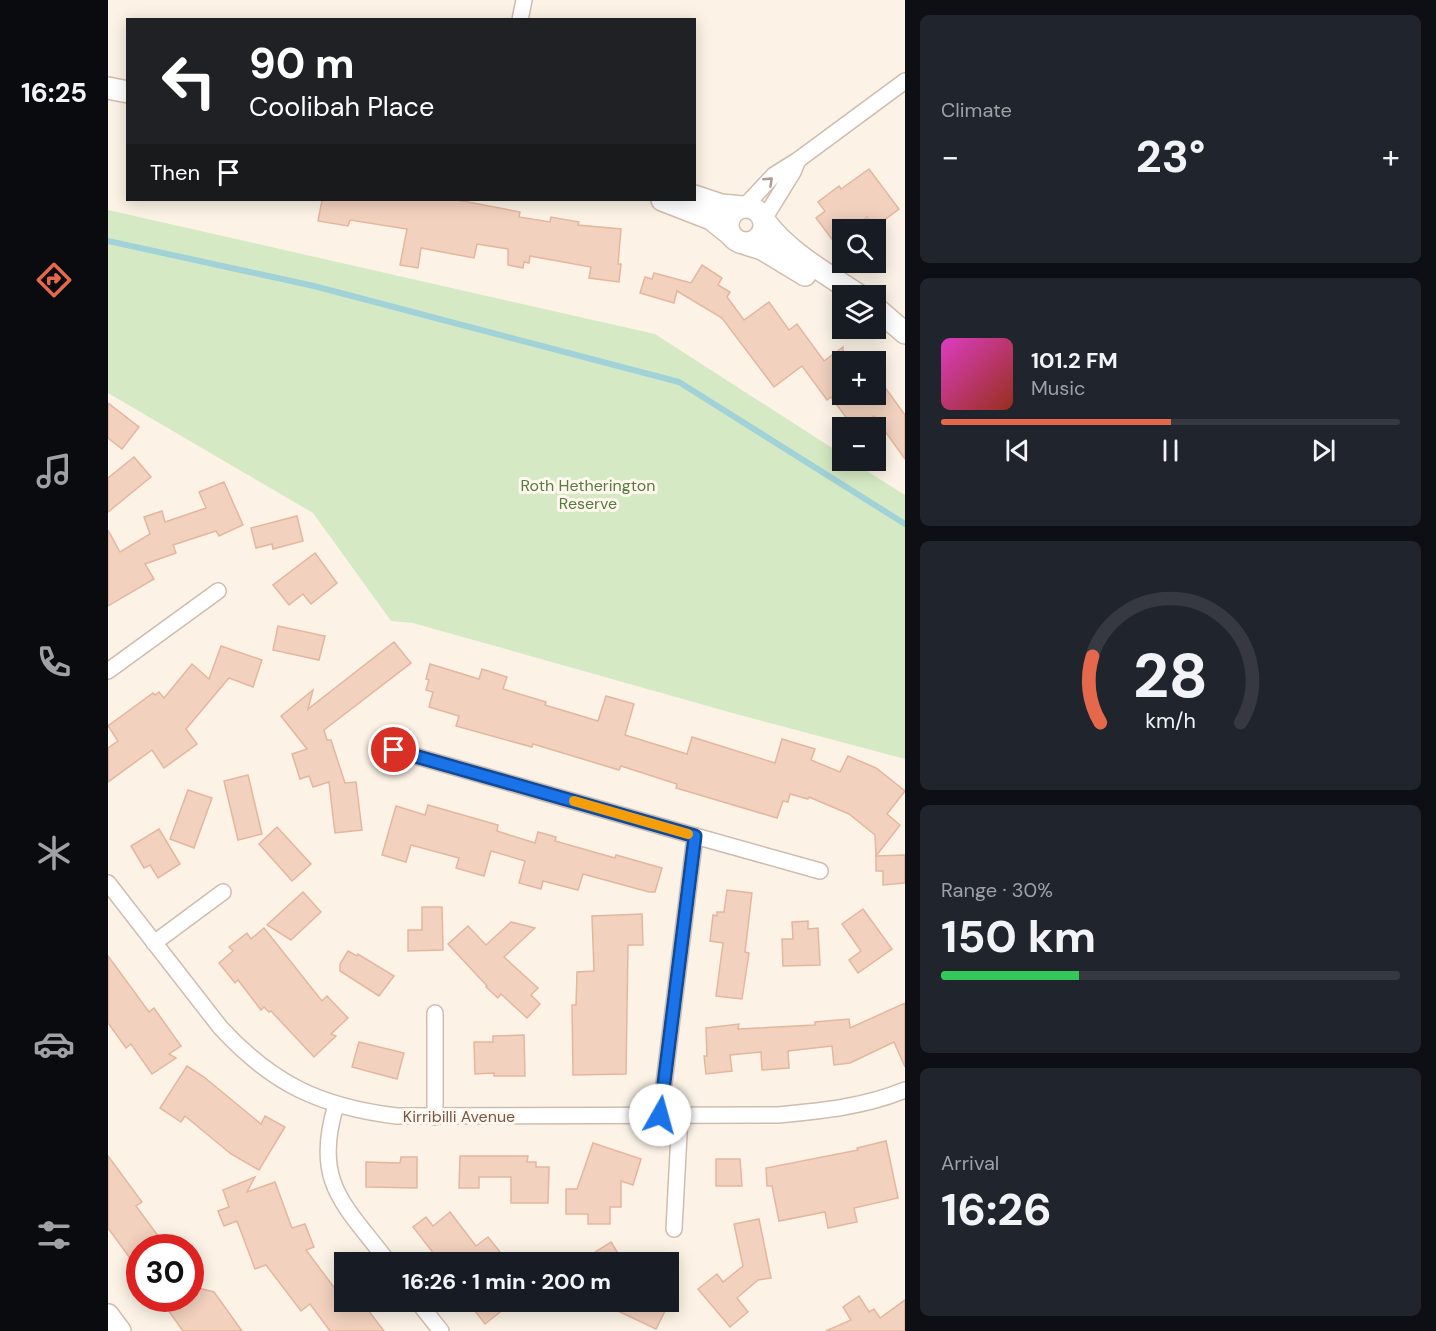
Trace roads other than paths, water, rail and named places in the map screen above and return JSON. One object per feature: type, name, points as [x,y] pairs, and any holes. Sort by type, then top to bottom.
[{"type":"main road","points":[[108,88],[126,92]]},
{"type":"main road","points":[[696,197],[721,205],[756,209],[774,234],[797,254],[844,285]]},
{"type":"main road","points":[[665,201],[711,219],[738,239],[762,249],[832,293]]},
{"type":"main road","points":[[738,239],[728,223],[733,212],[744,207]]},
{"type":"main road","points":[[738,239],[757,240],[765,226],[764,220]]},
{"type":"main road","points":[[886,317],[905,334]]},
{"type":"main road","points":[[886,324],[905,334]]},
{"type":"main road","points":[[108,1315],[120,1331]]},
{"type":"street","points":[[520,18],[524,0]]},
{"type":"street","points":[[744,207],[774,175],[798,160],[905,81]]},
{"type":"street","points":[[764,220],[798,160]]},
{"type":"street","points":[[108,671],[218,591]]},
{"type":"street","points":[[394,750],[820,871]]},
{"type":"street","points":[[660,1115],[695,836]]},
{"type":"street","name":"Kirribilli Avenue","points":[[108,883],[220,1027],[255,1062],[297,1090],[336,1106],[397,1116],[435,1117],[777,1115],[816,1112],[862,1103],[905,1090]]},
{"type":"street","points":[[154,943],[223,892]]},
{"type":"street","points":[[435,1013],[435,1117]]},
{"type":"street","points":[[336,1106],[327,1142],[328,1169],[332,1183],[348,1209],[381,1252]]},
{"type":"street","points":[[674,1229],[680,1115]]},
{"type":"street","points":[[426,1312],[441,1331]]},
{"type":"waterway","points":[[108,241],[314,286],[679,382],[905,524]]},
{"type":"park label","name":"Roth Hetherington Reserve","points":[[588,494]]}]
